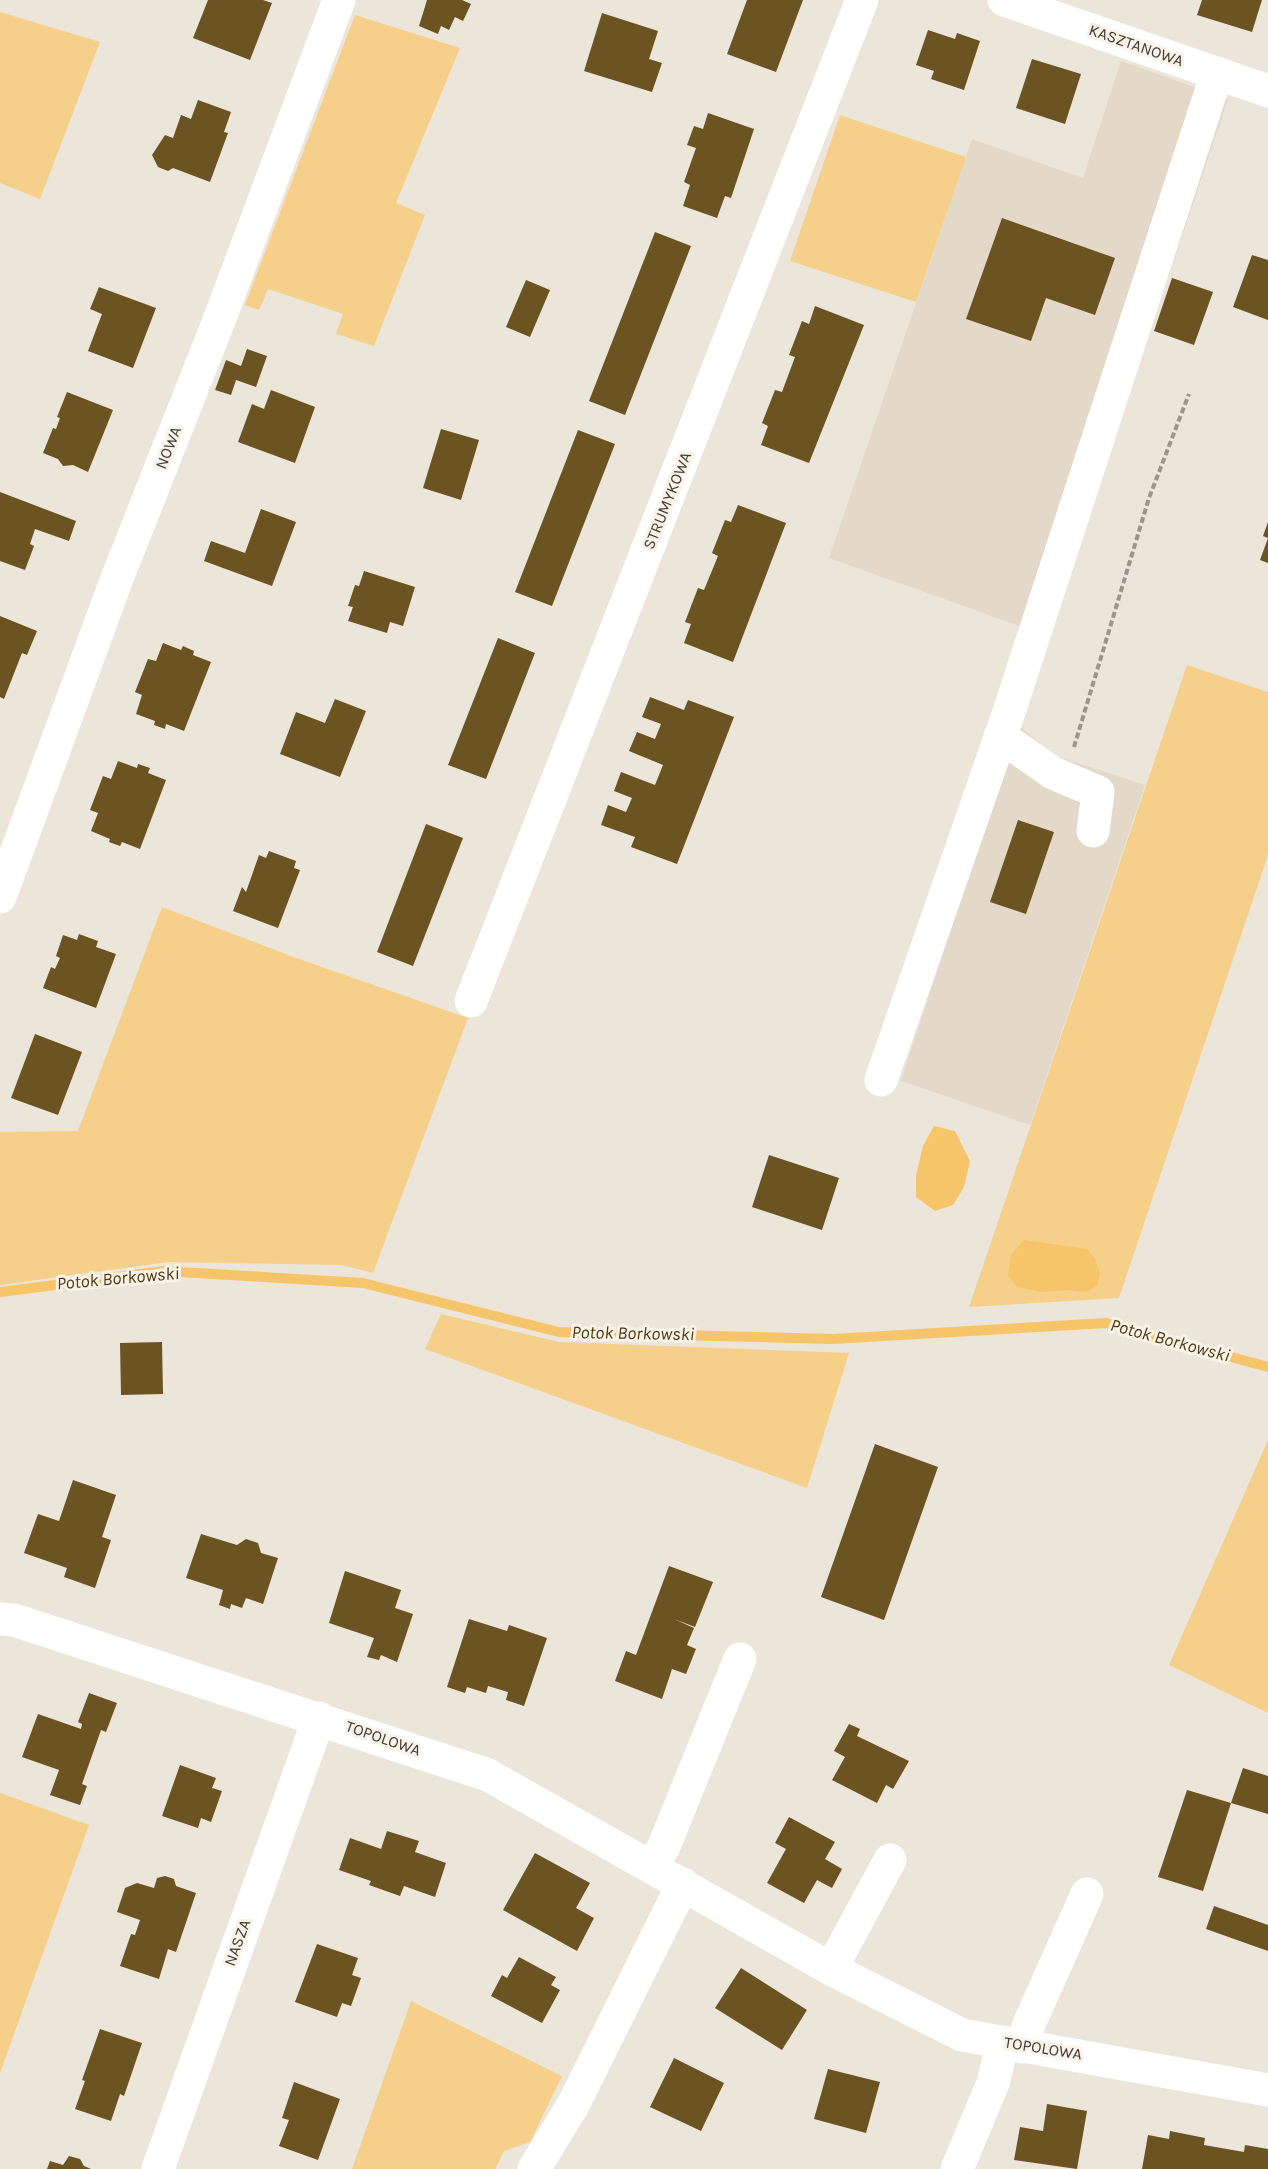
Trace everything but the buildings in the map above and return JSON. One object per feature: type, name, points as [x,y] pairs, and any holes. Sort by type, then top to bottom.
[{"type":"street","name":"NOWA","points":[[0,897],[116,581],[220,318],[339,0]]},
{"type":"street","name":"STRUMYKOWA","points":[[471,1000],[862,0]]},
{"type":"street","name":"KASZTANOWA","points":[[1004,0],[1268,91]]},
{"type":"street","points":[[881,1080],[1000,736],[1217,73]]},
{"type":"street","points":[[1000,736],[1053,773],[1098,792],[1094,831]]},
{"type":"street","name":"TOPOLOWA","points":[[0,1619],[14,1620],[99,1647],[488,1775],[831,1969],[962,2035],[1268,2090]]},
{"type":"street","points":[[652,1866],[664,1846],[740,1659]]},
{"type":"street","name":"NASZA","points":[[158,2169],[319,1718]]},
{"type":"street","points":[[831,1969],[890,1860]]},
{"type":"street","points":[[534,2169],[573,2105],[682,1884]]},
{"type":"street","points":[[957,2169],[993,2083],[1012,2044],[1029,2024],[1087,1894]]},
{"type":"path","points":[[1065,778],[1149,498],[1189,394]]},
{"type":"shaded area","points":[[0,12],[100,42],[40,199],[0,183]]},
{"type":"shaded area","points":[[355,15],[460,48],[396,203],[425,215],[374,346],[336,334],[343,314],[268,289],[259,310],[245,305]]},
{"type":"shaded area","points":[[1121,61],[1228,99],[1048,636],[829,558],[972,139],[1083,178]]},
{"type":"shaded area","points":[[840,115],[966,157],[916,302],[790,261]]},
{"type":"shaded area","points":[[1187,665],[1268,692],[1268,855],[1119,1298],[969,1307]]},
{"type":"shaded area","points":[[1018,725],[1056,756],[1145,785],[1030,1125],[901,1081]]},
{"type":"shaded area","points":[[162,907],[299,959],[468,1018],[373,1273],[342,1265],[169,1262],[0,1285],[0,1132],[78,1131]]},
{"type":"shaded area","points":[[934,1126],[955,1131],[970,1161],[964,1187],[953,1205],[935,1211],[916,1197],[916,1176],[923,1146]]},
{"type":"shaded area","points":[[1024,1240],[1087,1249],[1095,1259],[1100,1273],[1098,1285],[1087,1292],[1066,1290],[1043,1292],[1017,1287],[1008,1275],[1011,1255]]},
{"type":"shaded area","points":[[441,1314],[559,1342],[849,1353],[807,1488],[425,1349]]},
{"type":"shaded area","points":[[1268,1440],[1268,1713],[1169,1665]]},
{"type":"shaded area","points":[[0,1793],[89,1825],[0,2073]]},
{"type":"shaded area","points":[[411,2001],[562,2076],[530,2142],[504,2151],[495,2169],[352,2169]]},
{"type":"waterway","name":"Potok Borkowski","points":[[0,1292],[164,1271],[363,1283],[559,1332],[833,1339],[1106,1323],[1268,1367]]}]
